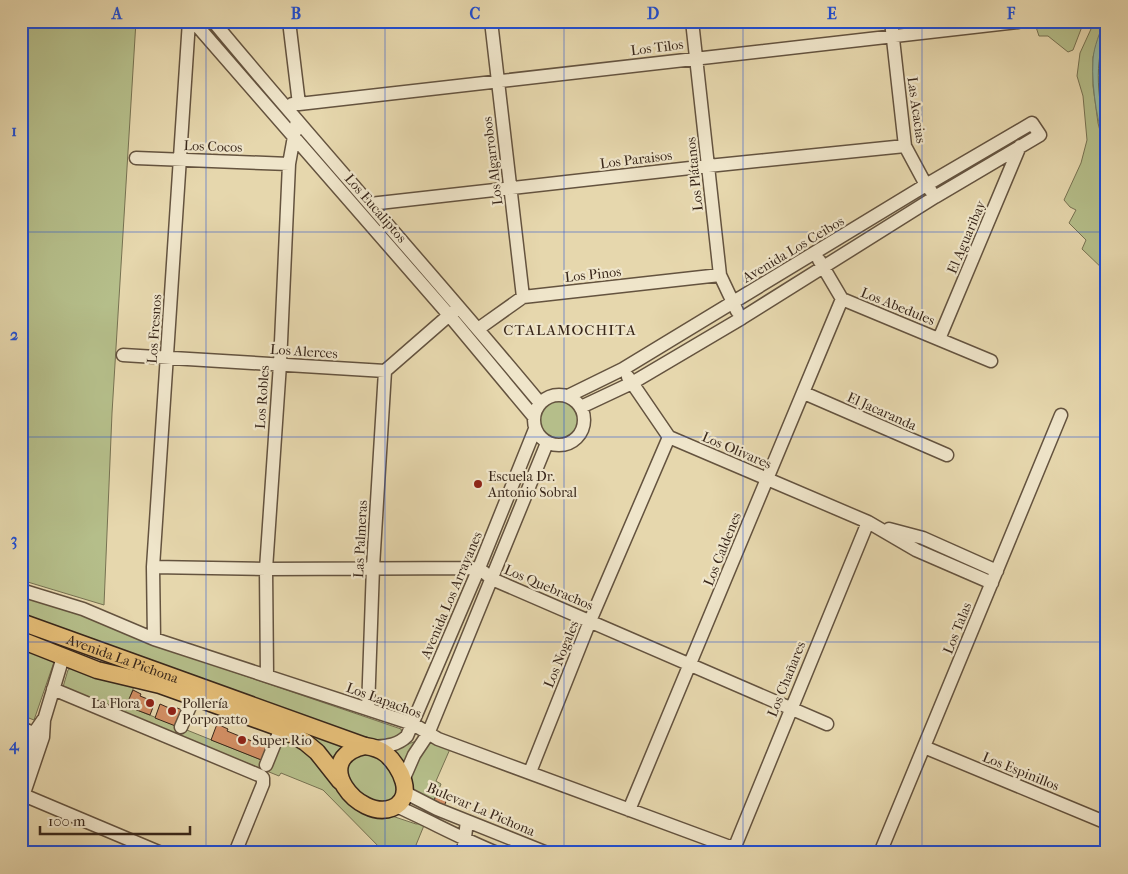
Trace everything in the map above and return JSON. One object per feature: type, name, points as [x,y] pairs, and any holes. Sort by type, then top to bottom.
[{"type":"main road","name":"Avenida La Pichona","points":[[21,622],[369,747]]},
{"type":"main road","name":"Avenida La Pichona","points":[[21,640],[97,670],[115,676],[156,684],[281,728],[299,738],[317,752],[340,781]]},
{"type":"main road","points":[[369,747],[386,754],[400,770],[401,792],[384,810],[369,806],[354,797],[340,781],[339,771],[344,758],[356,748],[369,747]]},
{"type":"street","name":"Los Fresnos","points":[[154,639],[153,567],[189,21]]},
{"type":"street","name":"Los Eucaliptos","points":[[193,21],[294,138],[454,311],[478,329],[540,403]]},
{"type":"street","name":"Los Eucaliptos","points":[[214,21],[283,106],[370,204],[454,311],[534,423]]},
{"type":"street","points":[[270,110],[299,104],[289,21]]},
{"type":"street","name":"Los Algarrobos","points":[[491,21],[523,297]]},
{"type":"street","name":"Los Plátanos","points":[[692,21],[720,275],[742,318]]},
{"type":"street","name":"Las Acacias","points":[[891,21],[905,146],[926,185],[935,197]]},
{"type":"street","name":"Los Tilos","points":[[299,104],[1018,22]]},
{"type":"street","name":"Los Robles","points":[[267,676],[266,569],[280,364],[289,164],[297,120]]},
{"type":"street","name":"Avenida Los Ceibos","points":[[568,396],[623,369],[926,185],[1032,123],[1040,135],[1020,146]]},
{"type":"street","name":"Los Paraisos","points":[[370,204],[905,146]]},
{"type":"street","points":[[581,407],[632,383],[742,318],[1020,146]]},
{"type":"street","name":"El Aguaribay","points":[[939,339],[1020,146]]},
{"type":"street","name":"Los Cocos","points":[[136,158],[289,164]]},
{"type":"street","name":"Los Abedules","points":[[814,254],[842,299],[991,361]]},
{"type":"street","name":"Los Pinos","points":[[478,329],[523,297],[720,275]]},
{"type":"street","name":"Los Caldenes","points":[[629,810],[842,299]]},
{"type":"street","points":[[386,371],[454,311]]},
{"type":"street","name":"Los Alerces","points":[[123,356],[386,371]]},
{"type":"street","points":[[623,369],[669,437]]},
{"type":"street","name":"Las Palmeras","points":[[368,709],[373,567],[386,371]]},
{"type":"street","name":"El Jacaranda","points":[[804,393],[947,456]]},
{"type":"street","points":[[553,396],[568,396],[576,401],[581,407],[585,421],[580,435],[569,444],[562,446],[542,440],[534,423],[540,403],[553,396]]},
{"type":"street","name":"Los Talas","points":[[880,853],[1061,415]]},
{"type":"street","name":"Avenida Los Arrayanes","points":[[369,747],[386,746],[402,741],[407,736],[479,568],[534,423]]},
{"type":"street","name":"Los Olivares","points":[[669,437],[868,522],[923,538],[995,577]]},
{"type":"street","name":"Los Nogales","points":[[530,772],[590,621],[669,437]]},
{"type":"street","points":[[497,853],[464,846],[432,821],[401,792],[414,755],[428,734],[547,443]]},
{"type":"street","name":"Los Chañares","points":[[734,847],[868,522]]},
{"type":"street","points":[[153,567],[266,569],[479,568]]},
{"type":"street","name":"Los Quebrachos","points":[[479,568],[492,579],[827,724]]},
{"type":"street","name":"Los Lapachos","points":[[21,590],[83,609],[154,639],[413,724],[428,734],[726,847],[734,847]]},
{"type":"street","points":[[38,647],[37,637],[44,630]]},
{"type":"street","points":[[97,670],[105,664],[104,652]]},
{"type":"street","points":[[63,657],[22,797],[161,853]]},
{"type":"street","points":[[53,689],[261,776],[264,781],[235,853]]},
{"type":"street","points":[[182,727],[194,697]]},
{"type":"street","points":[[21,728],[39,735]]},
{"type":"street","points":[[266,766],[281,728]]},
{"type":"street","points":[[21,773],[39,735]]},
{"type":"street","name":"Los Espinillos","points":[[924,748],[1107,823]]},
{"type":"street","name":"Bulevar La Pichona","points":[[401,792],[547,853]]},
{"type":"street","points":[[464,846],[467,821]]},
{"type":"shaded area","points":[[21,21],[136,21],[112,413],[104,605],[21,580]]},
{"type":"shaded area","points":[[1034,21],[1104,21],[1093,57],[1093,86],[1098,123],[1107,158],[1107,227],[1100,230],[1100,241],[1107,249],[1107,273],[1082,249],[1086,240],[1069,223],[1076,210],[1070,207],[1064,200],[1081,163],[1087,140],[1083,96],[1077,76],[1080,53],[1091,29],[1083,24],[1073,50],[1068,52],[1048,36],[1039,36]]},
{"type":"shaded area","points":[[554,395],[564,395],[577,402],[584,415],[584,425],[577,438],[564,445],[554,445],[545,441],[538,434],[534,425],[534,415],[538,406],[545,399]]},
{"type":"shaded area","points":[[21,596],[85,616],[163,648],[401,729],[402,734],[387,740],[372,740],[21,617]]},
{"type":"shaded area","points":[[21,647],[54,662],[34,720],[21,715]]},
{"type":"shaded area","points":[[72,667],[134,686],[127,706],[264,761],[283,735],[327,770],[392,816],[416,824],[425,823],[416,845],[430,853],[385,853],[323,790],[281,773],[279,776],[64,689],[68,670]]},
{"type":"shaded area","points":[[211,696],[351,746],[334,763]]},
{"type":"shaded area","points":[[416,741],[403,765],[391,751]]},
{"type":"shaded area","points":[[431,742],[450,749],[436,781],[441,784],[434,802],[412,791],[410,777],[424,749]]},
{"type":"shaded area","points":[[366,752],[388,761],[399,788],[394,800],[377,804],[350,785],[346,764]]},
{"type":"water","points":[[1104,21],[1107,21],[1107,158],[1096,109],[1093,84],[1093,59]]},
{"type":"building","points":[[133,690],[141,694],[140,696],[155,702],[150,715],[126,706]]},
{"type":"building","points":[[160,704],[176,711],[177,708],[185,711],[178,727],[155,718]]},
{"type":"building","points":[[217,724],[228,729],[227,731],[259,744],[260,742],[270,746],[264,761],[211,740]]},
{"type":"building","points":[[437,793],[448,797],[435,827],[425,823]]},
{"type":"place","name":"Escuela Dr. Antonio Sobral","points":[[478,484]]},
{"type":"place","name":"La Flora","points":[[150,703]]},
{"type":"place","name":"Pollería Porporatto","points":[[172,711]]},
{"type":"place","name":"Super Rio","points":[[242,740]]},
{"type":"district","name":"CTALAMOCHITA","points":[[570,330]]}]
